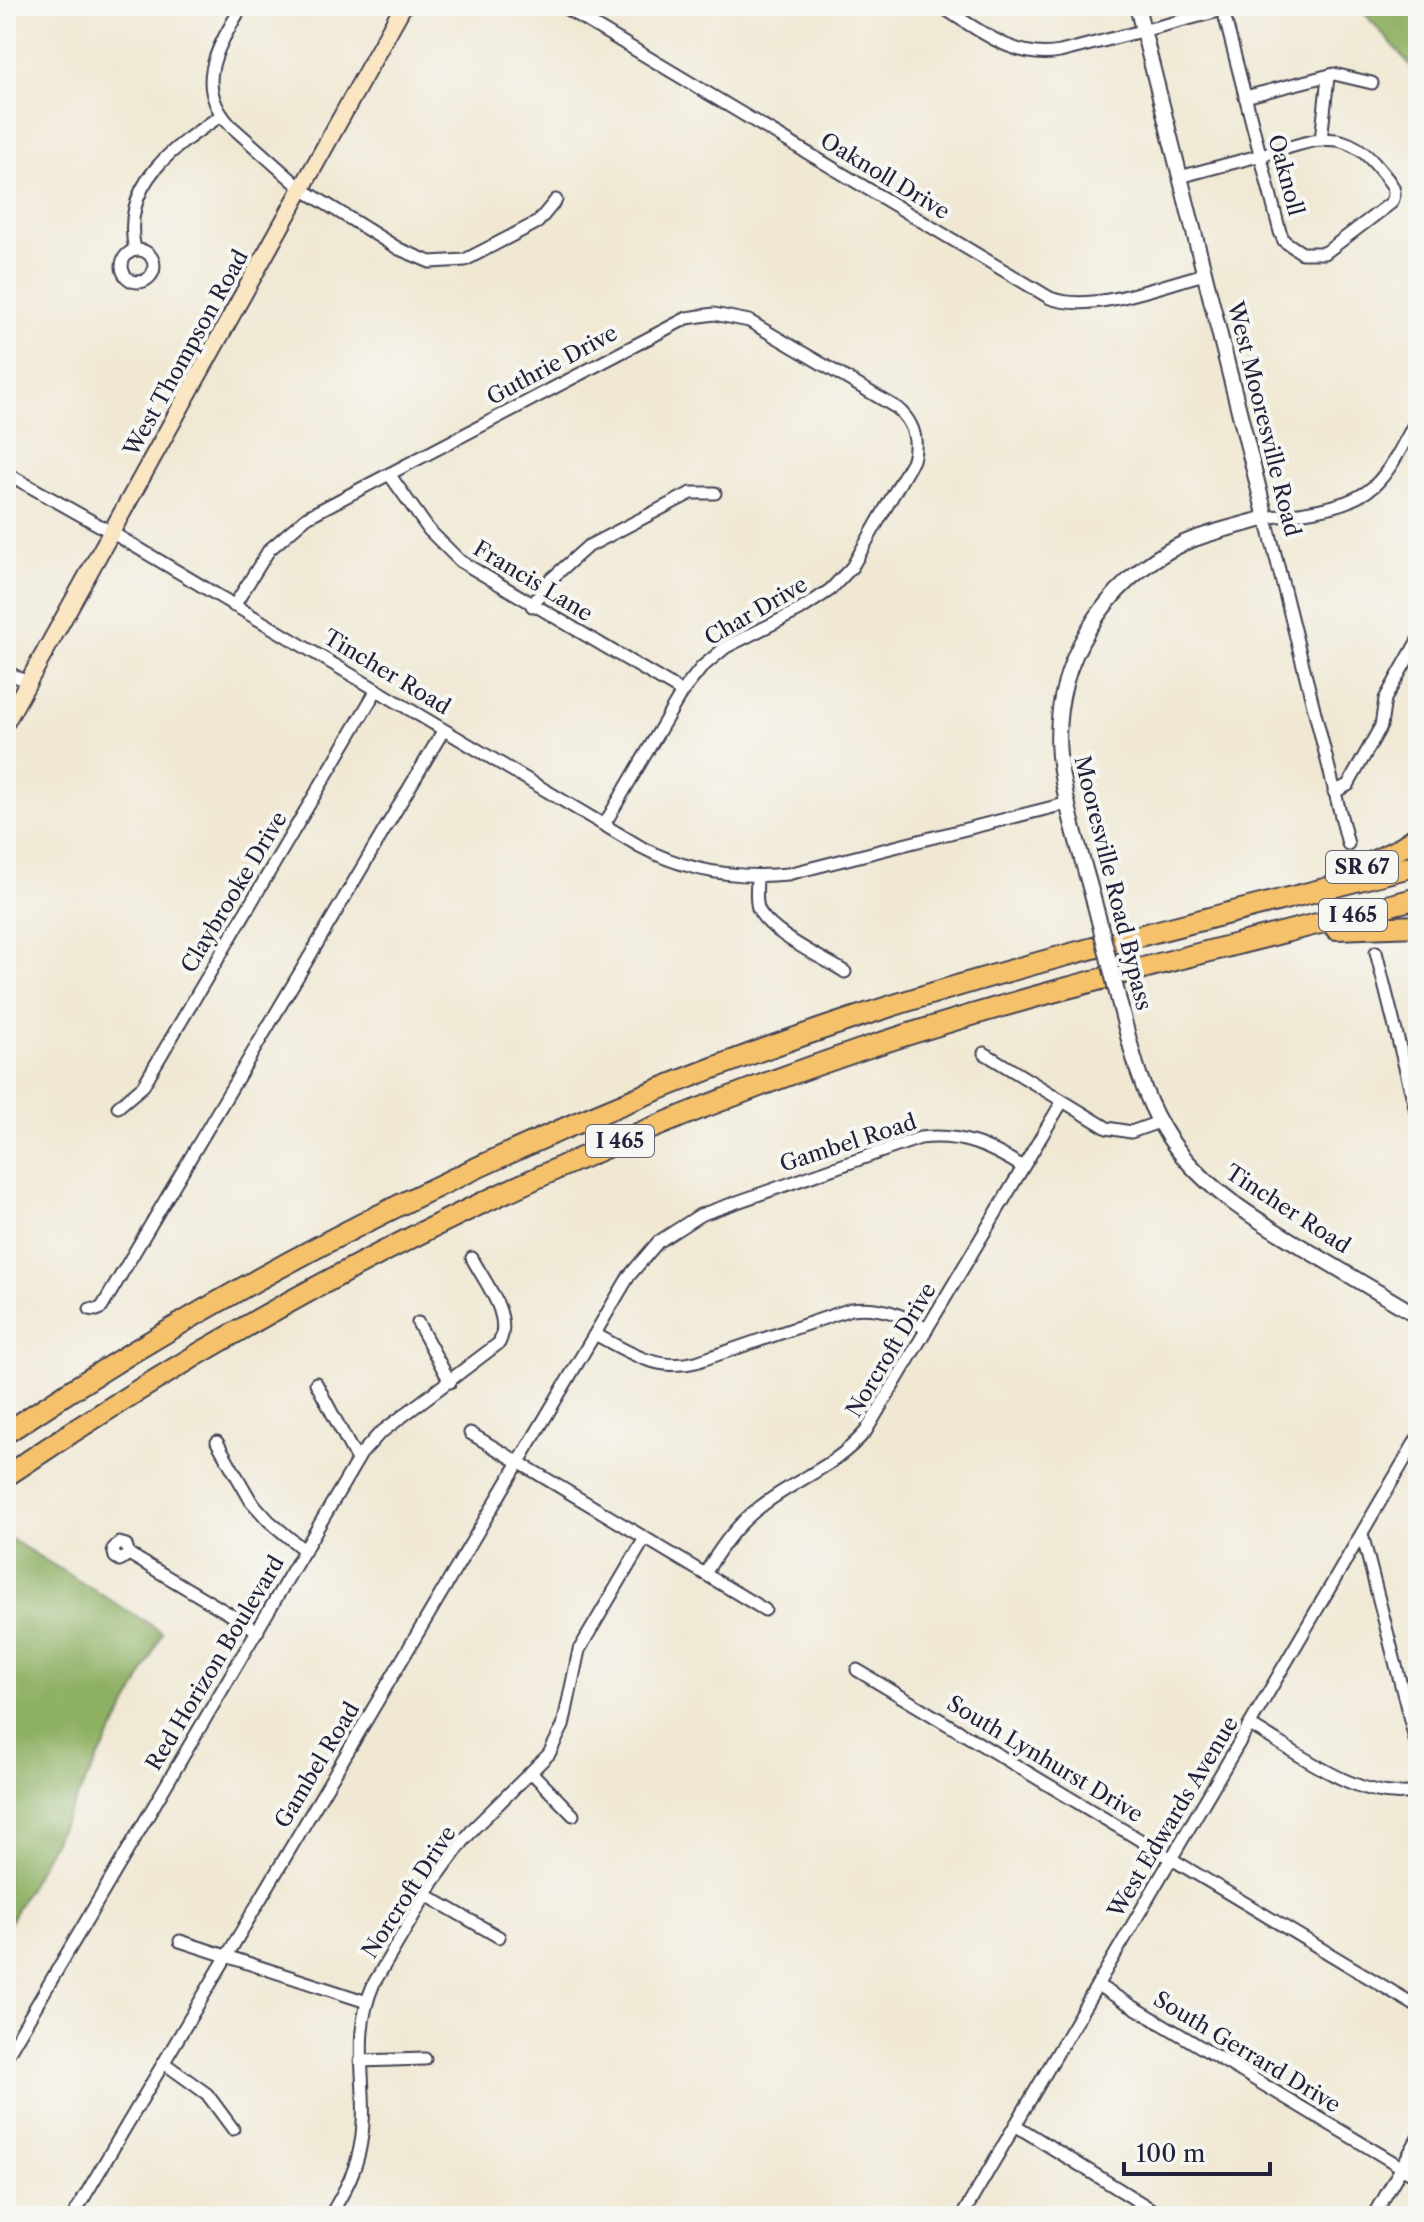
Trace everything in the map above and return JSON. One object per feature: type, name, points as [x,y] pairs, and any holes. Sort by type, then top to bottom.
[{"type":"highway","name":"SR 67","points":[[1304,895],[1390,854],[1418,836]]},
{"type":"highway","name":"I 465","points":[[6,1433],[74,1389],[297,1260],[451,1181],[621,1105],[770,1047],[922,997],[1418,865]]},
{"type":"highway","name":"I 465","points":[[6,1476],[139,1389],[312,1288],[463,1211],[618,1141],[779,1079],[931,1027],[1418,898]]},
{"type":"highway","points":[[1288,932],[1418,926]]},
{"type":"main road","name":"West Thompson Road","points":[[6,722],[403,6]]},
{"type":"street","points":[[242,6],[219,47],[212,68],[213,96],[222,115],[302,189],[399,249],[430,262],[465,260],[538,222],[556,200]]},
{"type":"street","name":"Oaknoll Drive","points":[[562,6],[1050,298],[1072,304],[1094,303],[1205,274]]},
{"type":"street","points":[[940,6],[1006,46],[1037,54],[1060,52],[1222,8]]},
{"type":"street","name":"West Mooresville Road","points":[[1137,6],[1348,844]]},
{"type":"street","name":"Oaknoll","points":[[1222,8],[1281,235],[1288,245],[1302,253],[1316,255],[1331,250],[1391,203],[1395,191],[1371,159],[1347,143],[1321,140]]},
{"type":"street","points":[[1245,97],[1342,74],[1372,83]]},
{"type":"street","points":[[1180,177],[1321,140],[1328,77]]},
{"type":"street","points":[[135,250],[135,213],[152,172],[176,146],[222,115]]},
{"type":"street","name":"Guthrie Drive","points":[[234,606],[269,550],[287,531],[307,517],[687,318],[732,316],[762,328],[897,408],[906,416],[913,430]]},
{"type":"street","points":[[1266,518],[1345,502],[1374,486],[1392,463],[1418,417]]},
{"type":"street","name":"Char Drive","points":[[604,825],[682,692],[702,667],[726,647],[816,601],[846,574],[913,460],[916,445],[913,430]]},
{"type":"street","name":"Tincher Road","points":[[6,473],[111,532],[604,825],[679,864],[709,872],[757,876],[806,871],[1069,803]]},
{"type":"street","name":"Francis Lane","points":[[389,474],[429,530],[460,561],[682,692]]},
{"type":"street","points":[[532,606],[550,580],[587,547],[691,493],[715,493]]},
{"type":"street","name":"Mooresville Road Bypass","points":[[1159,1122],[1143,1085],[1119,1001],[1069,803],[1059,747],[1063,692],[1079,646],[1102,608],[1124,583],[1163,554],[1188,541],[1266,518]]},
{"type":"street","points":[[1334,792],[1348,785],[1381,726],[1385,699],[1418,640]]},
{"type":"street","points":[[6,671],[28,683]]},
{"type":"street","name":"Claybrooke Drive","points":[[118,1107],[143,1086],[376,691]]},
{"type":"street","points":[[90,1309],[102,1307],[443,731]]},
{"type":"street","points":[[757,876],[757,903],[764,919],[845,972]]},
{"type":"street","points":[[1376,952],[1418,1119]]},
{"type":"street","points":[[984,1053],[1103,1126],[1135,1131],[1159,1122]]},
{"type":"street","name":"Norcroft Drive","points":[[705,1574],[727,1539],[745,1519],[767,1502],[834,1463],[872,1424],[1062,1102]]},
{"type":"street","name":"Tincher Road","points":[[1159,1122],[1187,1162],[1227,1199],[1418,1316]]},
{"type":"street","name":"Gambel Road","points":[[75,2215],[629,1276],[658,1242],[700,1215],[920,1138],[946,1136],[967,1139],[988,1146],[1023,1167]]},
{"type":"street","name":"Red Horizon Boulevard","points":[[6,2057],[357,1460],[379,1434],[496,1347],[505,1332],[504,1318],[472,1258]]},
{"type":"street","points":[[595,1334],[638,1358],[678,1365],[696,1362],[851,1309],[892,1311],[927,1329]]},
{"type":"street","points":[[418,1323],[450,1382]]},
{"type":"street","points":[[316,1383],[357,1460]]},
{"type":"street","points":[[470,1433],[765,1610]]},
{"type":"street","name":"West Edwards Avenue","points":[[962,2216],[1418,1437]]},
{"type":"street","points":[[217,1442],[259,1512],[305,1551]]},
{"type":"street","points":[[1362,1534],[1418,1751]]},
{"type":"street","name":"Norcroft Drive","points":[[330,2216],[351,2180],[362,2141],[361,2036],[367,2002],[377,1978],[426,1895],[463,1841],[549,1754],[563,1726],[581,1645],[645,1538]]},
{"type":"street","points":[[129,1554],[258,1631]]},
{"type":"street","name":"South Lynhurst Drive","points":[[857,1670],[1418,2007]]},
{"type":"street","points":[[1250,1725],[1363,1789],[1395,1795],[1418,1791]]},
{"type":"street","points":[[531,1772],[573,1815]]},
{"type":"street","points":[[426,1895],[499,1937]]},
{"type":"street","points":[[180,1941],[367,2002]]},
{"type":"street","name":"South Gerrard Drive","points":[[1097,1985],[1418,2177]]},
{"type":"street","points":[[360,2061],[425,2059]]},
{"type":"street","points":[[164,2063],[207,2094],[233,2129]]},
{"type":"street","points":[[1015,2125],[1162,2216]]},
{"type":"street","points":[[1374,2216],[1418,2138]]},
{"type":"green space","points":[[1358,6],[1418,6],[1418,74]]},
{"type":"green space","points":[[6,1536],[162,1632],[138,1685],[6,1929]]}]
